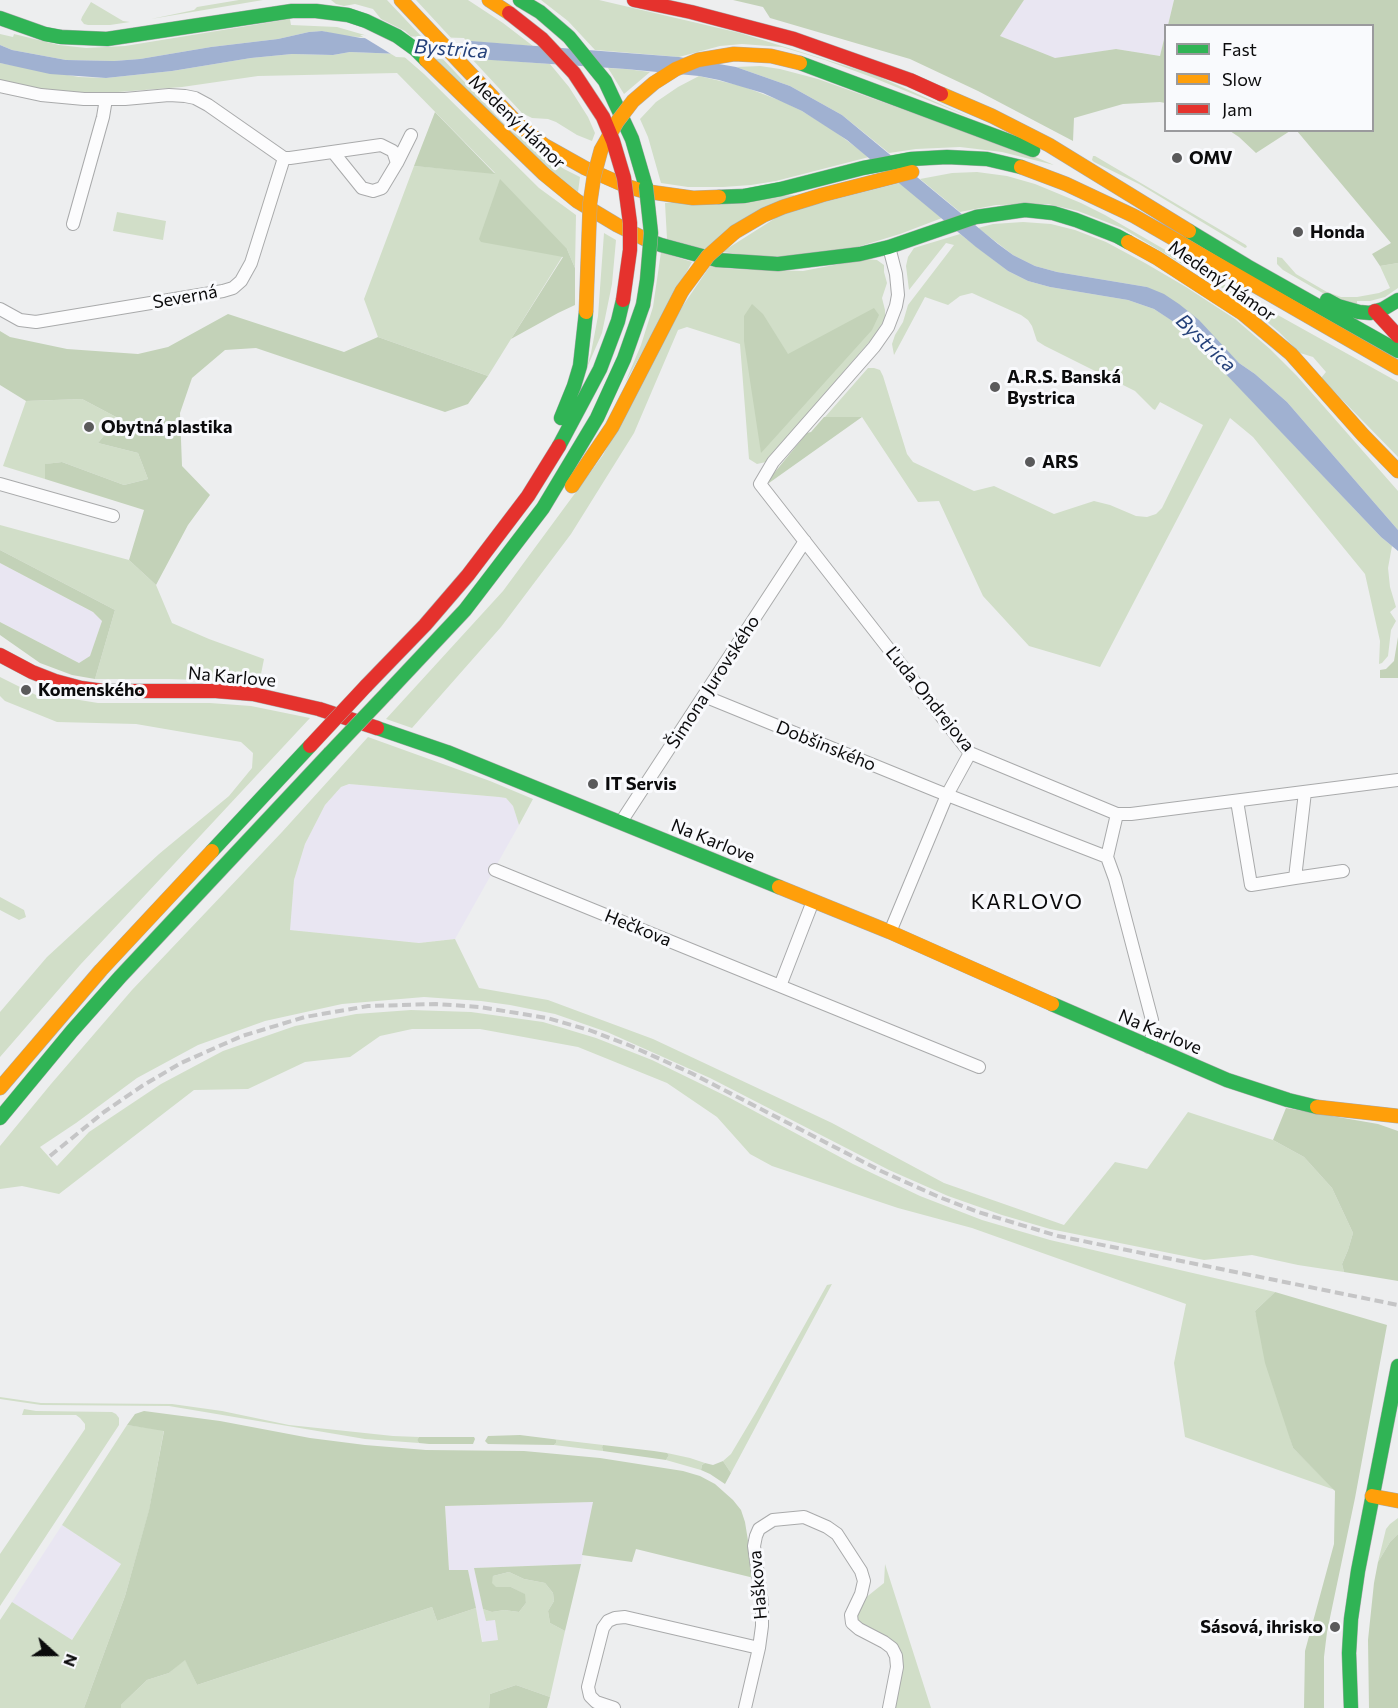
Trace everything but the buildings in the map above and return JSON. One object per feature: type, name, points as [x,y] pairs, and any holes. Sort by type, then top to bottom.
[{"type":"main road","points":[[401,0],[519,125],[544,145],[585,168],[643,191],[693,198],[726,198],[781,189],[863,168],[911,159],[947,157],[987,159],[1021,167],[1066,184],[1134,216],[1398,368]]},
{"type":"main road","points":[[0,1088],[101,970],[468,575],[505,528],[545,470],[600,369],[623,300],[630,250],[630,223],[624,178],[613,141],[598,110],[574,73],[542,39],[489,0]]},
{"type":"main road","points":[[0,1118],[120,977],[465,610],[543,508],[597,418],[624,359],[642,304],[647,280],[651,233],[646,187],[632,139],[605,81],[569,37],[540,12],[520,0]]},
{"type":"main road","points":[[634,0],[691,12],[794,39],[900,76],[992,116],[1049,145],[1248,266],[1398,351]]},
{"type":"main road","name":"Medený Hámor","points":[[0,18],[35,31],[62,37],[107,39],[292,12],[316,6],[366,21],[398,36],[426,58],[544,174],[577,201],[641,237],[670,248],[717,260],[767,264],[796,263],[860,254],[889,247],[976,217],[1025,210],[1053,213],[1098,227],[1157,258],[1235,308],[1282,346],[1398,471]]},
{"type":"main road","points":[[505,528],[523,488],[550,442],[580,366],[586,312],[590,203],[601,150],[617,122],[633,101],[654,83],[676,69],[699,60],[734,54],[771,56],[800,63],[869,87],[1098,175]]},
{"type":"main road","points":[[465,610],[495,588],[543,526],[612,427],[682,291],[708,256],[735,232],[755,219],[783,207],[879,180],[924,170],[1006,164]]},
{"type":"main road","points":[[1248,266],[1277,271],[1338,306],[1359,312],[1370,313],[1383,309],[1398,300]]},
{"type":"main road","points":[[1376,311],[1398,336]]},
{"type":"main road","name":"Na Karlove","points":[[0,655],[32,672],[81,687],[115,691],[216,691],[253,694],[319,709],[447,752],[621,822],[890,932],[1227,1080],[1315,1107],[1398,1116]]},
{"type":"main road","points":[[1351,1708],[1349,1653],[1351,1619],[1358,1571],[1398,1366]]},
{"type":"main road","points":[[1372,1496],[1398,1501]]},
{"type":"street","points":[[0,86],[58,97],[106,99],[169,95],[195,98],[284,158],[381,145],[393,151],[397,163]]},
{"type":"street","points":[[73,224],[106,99]]},
{"type":"street","points":[[333,152],[362,188],[373,191],[382,188],[411,135]]},
{"type":"street","name":"Severná","points":[[0,309],[20,320],[36,322],[233,288],[241,281],[251,264],[284,158]]},
{"type":"street","name":"Ľuda Ondrejova","points":[[889,247],[896,274],[898,295],[888,327],[874,347],[773,462],[760,484],[970,753],[1117,814],[1398,780]]},
{"type":"street","points":[[0,484],[113,516]]},
{"type":"street","name":"Šimona Jurovského","points":[[621,822],[805,541]]},
{"type":"street","name":"Dobšinského","points":[[704,696],[1107,857]]},
{"type":"street","points":[[890,932],[947,795],[970,753]]},
{"type":"street","points":[[1296,878],[1305,792]]},
{"type":"street","points":[[1237,801],[1251,885],[1343,871]]},
{"type":"street","points":[[1117,814],[1107,857],[1115,879],[1152,1020],[1149,1047]]},
{"type":"street","name":"Hečkova","points":[[495,870],[979,1067]]},
{"type":"street","points":[[780,986],[813,901]]},
{"type":"street","name":"Haškova","points":[[745,1708],[762,1626],[762,1603],[754,1546],[759,1528],[773,1520],[804,1517],[837,1534],[861,1571],[864,1581],[861,1594],[851,1615],[852,1623],[885,1642],[896,1656],[897,1667],[889,1708]]},
{"type":"street","name":"Haškova","points":[[614,1708],[596,1702],[590,1696],[588,1687],[603,1628],[608,1621],[615,1618],[625,1617],[759,1648]]},
{"type":"shaded area","points":[[1024,0],[1174,0],[1168,24],[1164,24],[1164,39],[1160,56],[1116,49],[1055,59],[1000,36]]},
{"type":"shaded area","points":[[0,563],[93,612],[102,621],[90,657],[79,663],[0,622]]},
{"type":"shaded area","points":[[349,784],[499,797],[506,798],[513,806],[519,825],[455,939],[419,943],[289,930],[294,880],[305,844],[325,805],[341,787]]},
{"type":"shaded area","points":[[594,1502],[581,1564],[474,1568],[486,1621],[495,1619],[498,1640],[483,1643],[468,1570],[449,1570],[445,1506]]},
{"type":"shaded area","points":[[62,1525],[121,1564],[71,1641],[12,1602]]},
{"type":"green space","points":[[239,0],[263,0],[151,19],[194,10],[197,7]]},
{"type":"green space","points":[[331,0],[387,0],[509,129],[564,169],[580,177],[578,192],[554,173],[405,31],[381,19],[373,9],[355,4],[344,6]]},
{"type":"green space","points":[[416,0],[468,0],[533,46],[453,40]]},
{"type":"green space","points":[[541,0],[599,0],[740,33],[875,75],[974,119],[874,78],[782,47],[742,44],[720,46],[679,57],[595,50],[568,21]]},
{"type":"green space","points":[[733,0],[1024,0],[1000,36],[1055,58],[1116,49],[1160,56],[1164,39],[1164,103],[1123,104],[1074,118],[1073,141],[978,91],[910,59],[770,18],[763,7]]},
{"type":"green space","points":[[1174,0],[1398,0],[1398,263],[1380,266],[1372,254],[1391,243],[1298,132],[1374,132],[1374,24],[1168,24]]},
{"type":"green space","points":[[91,2],[123,21],[130,22],[110,25],[84,24],[81,20]]},
{"type":"green space","points":[[290,19],[291,25],[337,27],[375,38],[343,36],[322,31],[309,32],[278,39],[114,61],[66,60],[12,50],[0,45],[0,34],[13,37],[14,34],[59,45],[86,48],[125,46]]},
{"type":"green space","points":[[350,52],[401,54],[539,188],[576,215],[575,268],[567,249],[488,376],[378,337],[364,299],[414,166],[495,173],[397,73],[258,76],[182,87],[80,95],[28,90],[0,82],[0,63],[79,77],[106,78],[172,71],[251,58],[292,54],[333,55]]},
{"type":"green space","points":[[471,58],[550,64],[569,87],[588,117],[595,133],[592,141],[556,122],[532,118],[522,113]]},
{"type":"green space","points":[[760,66],[818,79],[1054,165],[1002,152],[960,147],[889,153],[842,115],[790,86],[736,67]]},
{"type":"green space","points":[[608,68],[626,69],[650,72],[624,94]]},
{"type":"green space","points":[[699,76],[742,86],[784,102],[833,130],[869,157],[776,181],[751,185],[688,187],[661,183],[648,137],[640,119],[656,102]]},
{"type":"green space","points":[[435,112],[495,174],[414,166]]},
{"type":"green space","points":[[1232,132],[1288,132],[1256,153]]},
{"type":"green space","points":[[1093,156],[1247,247],[1245,248],[1139,184],[1094,162]]},
{"type":"green space","points":[[977,172],[1007,176],[1035,184],[1081,203],[1398,382],[1398,457],[1321,378],[1326,372],[1313,357],[1300,353],[1239,298],[1122,228],[1078,211],[1048,204],[996,205],[960,212],[920,179],[952,173]]},
{"type":"green space","points":[[500,179],[567,249],[575,268],[575,305],[511,339],[563,257],[481,242],[479,239]]},
{"type":"green space","points":[[900,183],[942,218],[851,249],[808,255],[764,257],[722,252],[785,212]]},
{"type":"green space","points":[[795,195],[704,249],[667,239],[665,203]]},
{"type":"green space","points":[[117,212],[166,221],[163,240],[113,231]]},
{"type":"green space","points":[[1023,222],[1051,224],[1106,242],[1186,287],[1235,319],[1297,376],[1398,491],[1398,530],[1287,402],[1222,346],[1147,287],[1057,272],[1035,266],[1013,255],[978,228],[993,224]]},
{"type":"green space","points":[[604,233],[616,240],[612,284],[602,333],[586,370],[598,316]]},
{"type":"green space","points":[[960,234],[1008,271],[1028,281],[1128,300],[1154,309],[1181,326],[1392,546],[1388,568],[1390,587],[1396,607],[1390,612],[1396,621],[1391,630],[1388,656],[1382,663],[1379,664],[1380,641],[1365,574],[1253,437],[1230,418],[1100,667],[1029,646],[983,596],[939,501],[918,502],[862,417],[825,417],[868,368],[874,368],[880,370],[883,376],[907,454],[913,462],[974,491],[994,486],[1054,514],[1094,501],[1136,516],[1147,517],[1156,514],[1162,508],[1203,425],[1160,402],[1155,410],[1153,409],[1135,391],[1037,341],[1032,326],[1021,315],[972,293],[960,296],[948,305],[925,297],[894,355],[892,344],[903,322],[908,305],[954,245],[946,243],[909,290],[906,266],[908,257],[914,248]]},
{"type":"green space","points":[[661,252],[692,262],[625,383],[641,345],[653,307]]},
{"type":"green space","points":[[1277,257],[1282,258],[1296,274],[1327,292],[1341,297],[1379,293],[1390,288],[1380,266],[1398,263],[1398,288],[1385,297],[1370,301],[1357,301],[1357,304],[1326,295],[1283,270],[1277,264]]},
{"type":"green space","points":[[865,259],[877,260],[884,265],[887,283],[882,298],[885,319],[871,340],[766,462],[757,464],[749,459],[740,344],[687,327],[678,330],[634,433],[571,534],[501,627],[412,728],[386,719],[503,591],[603,455],[682,307],[710,266],[731,269],[803,271]]},
{"type":"green space","points":[[752,304],[763,314],[788,354],[874,308],[879,315],[872,330],[761,453],[744,341],[744,316]]},
{"type":"green space","points":[[228,314],[344,352],[378,337],[488,376],[468,404],[445,412],[256,348],[225,350],[192,378],[180,413],[182,466],[210,495],[188,525],[156,585],[129,560],[144,510],[45,479],[45,464],[62,462],[124,485],[148,479],[138,453],[98,443],[118,418],[82,399],[26,401],[0,385],[0,331],[10,337],[67,349],[138,354],[168,347]]},
{"type":"green space","points":[[82,399],[118,418],[98,443],[138,453],[148,479],[124,485],[62,462],[46,464],[45,479],[3,466],[26,401]]},
{"type":"green space","points":[[824,417],[862,417],[769,483],[770,478],[807,433],[811,432]]},
{"type":"green space","points":[[0,525],[129,560],[156,585],[172,623],[264,659],[259,684],[169,679],[95,679],[115,610],[0,550]]},
{"type":"green space","points":[[0,550],[115,610],[95,679],[72,675],[40,663],[0,635],[0,622],[79,663],[90,656],[102,621],[93,612],[0,563]]},
{"type":"green space","points":[[1398,637],[1398,678],[1380,678],[1380,670],[1386,669],[1394,661]]},
{"type":"green space","points":[[0,677],[44,699],[61,697],[98,703],[210,703],[251,706],[310,718],[80,965],[0,1057],[0,1012],[47,957],[159,854],[229,796],[252,768],[253,753],[241,742],[136,724],[57,722],[5,701],[0,696]]},
{"type":"green space","points":[[368,737],[533,799],[519,825],[513,806],[506,798],[349,784],[341,787],[325,805],[305,844],[294,880],[290,930],[419,943],[455,939],[479,988],[548,1000],[653,1039],[832,1123],[944,1183],[1064,1225],[1115,1162],[1147,1169],[1188,1112],[1273,1140],[1304,1157],[1332,1188],[1353,1233],[1342,1264],[1344,1272],[1252,1255],[1204,1260],[1050,1229],[1002,1215],[948,1196],[889,1170],[710,1078],[607,1032],[555,1014],[481,1001],[424,997],[342,1004],[265,1021],[198,1045],[137,1078],[40,1147],[57,1166],[89,1132],[161,1084],[223,1051],[295,1026],[356,1014],[411,1010],[471,1012],[543,1022],[596,1038],[652,1060],[730,1098],[853,1164],[920,1196],[982,1220],[1050,1240],[1275,1292],[1255,1311],[1293,1448],[1335,1490],[1185,1437],[1174,1363],[1186,1304],[972,1228],[898,1208],[772,1166],[750,1154],[717,1117],[667,1083],[578,1047],[480,1029],[412,1029],[380,1036],[350,1057],[305,1062],[248,1089],[194,1090],[59,1194],[22,1186],[0,1189],[0,1146],[132,990],[282,832]]},
{"type":"green space","points":[[0,897],[24,910],[26,917],[19,920],[0,910]]},
{"type":"green space","points":[[1286,1108],[1378,1124],[1398,1131],[1398,1281],[1344,1272],[1342,1264],[1353,1233],[1332,1188],[1304,1157],[1273,1140]]},
{"type":"green space","points":[[832,1284],[731,1473],[723,1461],[731,1454],[756,1412],[827,1285]]},
{"type":"green space","points":[[1275,1292],[1387,1325],[1327,1632],[1324,1657],[1324,1708],[1304,1708],[1305,1651],[1334,1544],[1335,1491],[1293,1448],[1265,1363],[1255,1311]]},
{"type":"green space","points":[[0,1397],[41,1403],[172,1404],[222,1411],[289,1425],[419,1437],[417,1440],[419,1443],[365,1439],[169,1406],[41,1405],[0,1399]]},
{"type":"green space","points":[[24,1409],[112,1412],[119,1418],[119,1425],[0,1606],[0,1554],[85,1429],[85,1424],[76,1415],[22,1415]]},
{"type":"green space","points":[[144,1411],[365,1445],[426,1450],[524,1451],[600,1458],[683,1471],[715,1484],[741,1510],[754,1578],[636,1549],[632,1562],[582,1555],[593,1502],[445,1506],[449,1570],[468,1570],[476,1608],[437,1621],[432,1607],[197,1685],[185,1660],[169,1673],[147,1680],[121,1705],[121,1708],[84,1708],[125,1596],[149,1510],[164,1431],[127,1425],[135,1414]]},
{"type":"green space","points":[[127,1425],[164,1430],[149,1511],[125,1596],[84,1708],[0,1708],[0,1620],[12,1602],[72,1640],[121,1564],[62,1525]]},
{"type":"green space","points":[[520,1435],[552,1439],[556,1440],[556,1443],[554,1445],[488,1444],[485,1441],[488,1436]]},
{"type":"green space","points":[[419,1437],[474,1437],[475,1439],[473,1444],[429,1444],[419,1443],[417,1440]]},
{"type":"green space","points":[[552,1439],[603,1445],[603,1451],[554,1445],[556,1443]]},
{"type":"green space","points":[[603,1445],[669,1455],[666,1460],[603,1451]]},
{"type":"green space","points":[[667,1453],[705,1463],[701,1470],[666,1460],[669,1455]]},
{"type":"green space","points":[[723,1461],[731,1473],[725,1484],[701,1470],[705,1463],[713,1465]]},
{"type":"green space","points":[[1398,1518],[1398,1534],[1390,1542],[1378,1562],[1386,1529]]},
{"type":"green space","points":[[1398,1534],[1398,1708],[1369,1708],[1368,1640],[1374,1583],[1378,1562],[1390,1542]]},
{"type":"green space","points":[[581,1564],[565,1631],[550,1623],[548,1611],[554,1601],[553,1593],[545,1583],[524,1579],[509,1572],[493,1576],[492,1583],[496,1587],[511,1587],[525,1594],[526,1603],[519,1612],[504,1610],[492,1612],[483,1609],[474,1568]]},
{"type":"green space","points":[[885,1564],[931,1708],[894,1708],[903,1662],[898,1648],[859,1624],[857,1612],[864,1599],[884,1583]]},
{"type":"green space","points":[[509,1572],[524,1579],[545,1583],[553,1593],[554,1601],[548,1611],[550,1623],[565,1631],[550,1697],[516,1685],[490,1694],[489,1708],[121,1708],[121,1705],[147,1680],[169,1673],[185,1659],[197,1685],[432,1607],[437,1621],[476,1608],[482,1642],[498,1640],[495,1620],[486,1621],[483,1609],[492,1612],[504,1610],[519,1612],[526,1603],[524,1594],[511,1587],[495,1587],[491,1583],[493,1576]]},
{"type":"green space","points":[[516,1685],[550,1697],[547,1708],[489,1708],[490,1694]]},
{"type":"water","name":"Bystrica","points":[[322,31],[361,38],[471,41],[679,57],[736,67],[790,86],[842,115],[1013,255],[1035,266],[1057,272],[1147,287],[1179,304],[1199,320],[1239,363],[1287,402],[1398,530],[1398,551],[1381,537],[1180,326],[1154,309],[1128,300],[1050,287],[1028,281],[1008,271],[847,140],[802,111],[763,93],[699,76],[401,54],[350,52],[333,55],[292,54],[106,78],[50,74],[0,63],[0,45],[12,50],[66,60],[114,61]]},
{"type":"pier","points":[[360,35],[464,38],[482,61],[396,57]]},
{"type":"railway","points":[[50,1156],[104,1112],[142,1086],[181,1063],[242,1036],[305,1017],[368,1006],[436,1004],[480,1007],[547,1018],[589,1030],[631,1046],[691,1073],[881,1171],[978,1212],[1058,1236],[1398,1305]]},
{"type":"traffic: fast","points":[[520,0],[540,12],[569,37],[605,81],[632,139],[646,187]]},
{"type":"traffic: fast","points":[[0,18],[45,34],[107,39],[292,11],[316,11],[348,15],[366,21],[397,36],[426,60]]},
{"type":"traffic: fast","points":[[800,63],[1033,150]]},
{"type":"traffic: fast","points":[[719,197],[744,196],[781,189],[863,168],[911,159],[947,157],[987,159],[1021,167]]},
{"type":"traffic: fast","points":[[643,305],[651,233],[646,187]]},
{"type":"traffic: fast","points":[[645,239],[717,260],[778,264],[860,254],[889,247],[976,217],[1025,210],[1053,213],[1076,220],[1128,242]]},
{"type":"traffic: fast","points":[[1189,231],[1398,351]]},
{"type":"traffic: fast","points":[[559,446],[600,369],[618,321],[623,300]]},
{"type":"traffic: fast","points":[[1327,300],[1338,306],[1370,313],[1383,309],[1398,300]]},
{"type":"traffic: fast","points":[[387,693],[465,610],[543,508],[597,418],[624,359],[643,305]]},
{"type":"traffic: fast","points":[[561,418],[580,366],[586,312]]},
{"type":"traffic: fast","points":[[330,753],[387,693]]},
{"type":"traffic: fast","points":[[377,728],[447,752],[779,887]]},
{"type":"traffic: fast","points":[[212,851],[310,746]]},
{"type":"traffic: fast","points":[[0,1118],[120,977],[330,753]]},
{"type":"traffic: fast","points":[[1052,1004],[1227,1080],[1317,1107]]},
{"type":"traffic: fast","points":[[1351,1708],[1349,1653],[1351,1619],[1358,1571],[1398,1366]]},
{"type":"traffic: slow","points":[[401,0],[519,125],[544,145],[585,168],[626,186],[643,191],[693,198],[719,197]]},
{"type":"traffic: slow","points":[[489,0],[509,13]]},
{"type":"traffic: slow","points":[[586,312],[590,203],[594,176],[601,150],[617,122],[633,101],[654,83],[676,69],[698,60],[734,54],[771,56],[800,63]]},
{"type":"traffic: slow","points":[[426,60],[544,174],[577,201],[645,239]]},
{"type":"traffic: slow","points":[[941,94],[992,116],[1049,145],[1189,231]]},
{"type":"traffic: slow","points":[[1021,167],[1066,184],[1134,216],[1398,368]]},
{"type":"traffic: slow","points":[[735,232],[783,207],[912,172]]},
{"type":"traffic: slow","points":[[682,291],[708,256],[735,232]]},
{"type":"traffic: slow","points":[[1128,242],[1242,313],[1291,354],[1398,471]]},
{"type":"traffic: slow","points":[[572,486],[612,427],[682,291]]},
{"type":"traffic: slow","points":[[0,1088],[101,970],[212,851]]},
{"type":"traffic: slow","points":[[779,887],[890,932],[1052,1004]]},
{"type":"traffic: slow","points":[[1317,1107],[1398,1116]]},
{"type":"traffic: slow","points":[[1372,1496],[1398,1501]]},
{"type":"traffic: jam","points":[[634,0],[691,12],[794,39],[910,80],[941,94]]},
{"type":"traffic: jam","points":[[509,13],[542,39],[574,73],[603,117],[613,141],[624,178],[630,223],[630,250],[623,300]]},
{"type":"traffic: jam","points":[[1375,311],[1398,336]]},
{"type":"traffic: jam","points":[[366,686],[425,625],[468,575],[528,496],[559,446]]},
{"type":"traffic: jam","points":[[0,655],[32,672],[81,688],[103,691],[216,691],[253,694],[319,709],[377,728]]},
{"type":"traffic: jam","points":[[310,746],[366,686]]},
{"type":"place","name":"OMV","points":[[1177,158]]},
{"type":"place","name":"Honda","points":[[1298,232]]},
{"type":"place","name":"A.R.S. Banská Bystrica","points":[[995,387]]},
{"type":"place","name":"Obytná plastika","points":[[89,427]]},
{"type":"place","name":"ARS","points":[[1030,462]]},
{"type":"place","name":"Komenského","points":[[26,690]]},
{"type":"place","name":"IT Servis","points":[[593,784]]},
{"type":"place","name":"Sásová, ihrisko","points":[[1335,1627]]},
{"type":"district","name":"KARLOVO","points":[[1027,902]]}]
